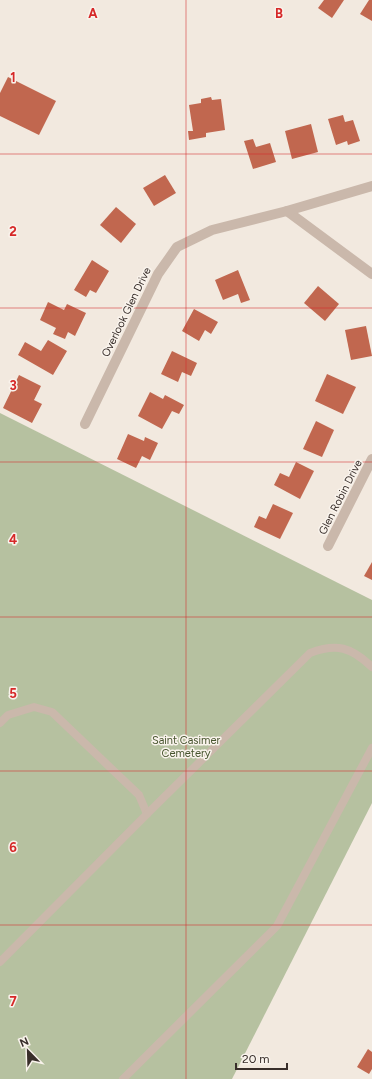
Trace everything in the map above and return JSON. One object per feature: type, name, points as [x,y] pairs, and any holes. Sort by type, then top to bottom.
[{"type":"street","name":"Overlook Glen Drive","points":[[85,424],[158,274],[177,247],[212,230],[287,211],[372,186]]},
{"type":"street","points":[[287,211],[372,274]]},
{"type":"street","name":"Glen Robin Drive","points":[[328,546],[372,459]]},
{"type":"lane","points":[[0,962],[310,653],[327,647],[345,648],[361,656],[372,667]]},
{"type":"lane","points":[[0,724],[8,715],[34,707],[52,712],[139,795],[147,814]]},
{"type":"lane","points":[[123,1079],[277,926],[372,748]]},
{"type":"green space","name":"Saint Casimer Cemetery","points":[[0,413],[372,600],[372,803],[232,1079],[0,1079]]},
{"type":"building","points":[[324,0],[344,0],[332,18],[318,8]]},
{"type":"building","points":[[369,0],[372,0],[372,21],[360,14]]},
{"type":"building","points":[[8,77],[56,101],[39,135],[0,116],[0,93]]},
{"type":"building","points":[[211,97],[212,100],[221,99],[225,130],[206,133],[206,137],[189,140],[188,131],[193,131],[189,105],[201,103],[201,99]]},
{"type":"building","points":[[343,115],[345,122],[353,120],[360,141],[348,145],[347,141],[336,145],[328,119]]},
{"type":"building","points":[[311,124],[318,152],[292,159],[285,131]]},
{"type":"building","points":[[253,139],[256,147],[270,143],[276,162],[253,169],[244,141]]},
{"type":"building","points":[[165,175],[176,193],[154,206],[143,188]]},
{"type":"building","points":[[116,207],[136,224],[121,243],[100,225]]},
{"type":"building","points":[[92,260],[109,271],[96,293],[90,290],[86,297],[74,290]]},
{"type":"building","points":[[238,270],[250,300],[241,303],[238,294],[223,300],[215,280]]},
{"type":"building","points":[[318,286],[339,304],[325,321],[304,303]]},
{"type":"building","points":[[48,302],[64,310],[67,304],[86,313],[75,336],[68,332],[65,339],[53,334],[56,328],[40,320]]},
{"type":"building","points":[[194,309],[218,322],[211,334],[205,330],[199,341],[182,331]]},
{"type":"building","points":[[366,326],[372,356],[351,360],[345,330]]},
{"type":"building","points":[[48,340],[67,351],[53,375],[18,355],[25,342],[41,351]]},
{"type":"building","points":[[172,351],[197,363],[191,376],[182,372],[178,382],[161,374]]},
{"type":"building","points":[[327,374],[356,387],[343,414],[315,401]]},
{"type":"building","points":[[19,375],[41,386],[34,400],[42,404],[32,423],[3,408]]},
{"type":"building","points":[[150,392],[163,399],[165,395],[184,405],[179,414],[172,411],[162,429],[138,416]]},
{"type":"building","points":[[316,421],[334,430],[322,457],[303,449]]},
{"type":"building","points":[[128,434],[144,441],[145,437],[158,443],[150,460],[142,456],[136,468],[117,459]]},
{"type":"building","points":[[296,462],[314,471],[300,499],[274,485],[280,473],[289,477]]},
{"type":"building","points":[[273,504],[293,513],[280,539],[254,527],[259,516],[266,519]]},
{"type":"building","points":[[372,562],[372,580],[364,576]]},
{"type":"building","points":[[368,1049],[372,1052],[372,1069],[369,1074],[357,1067]]}]
